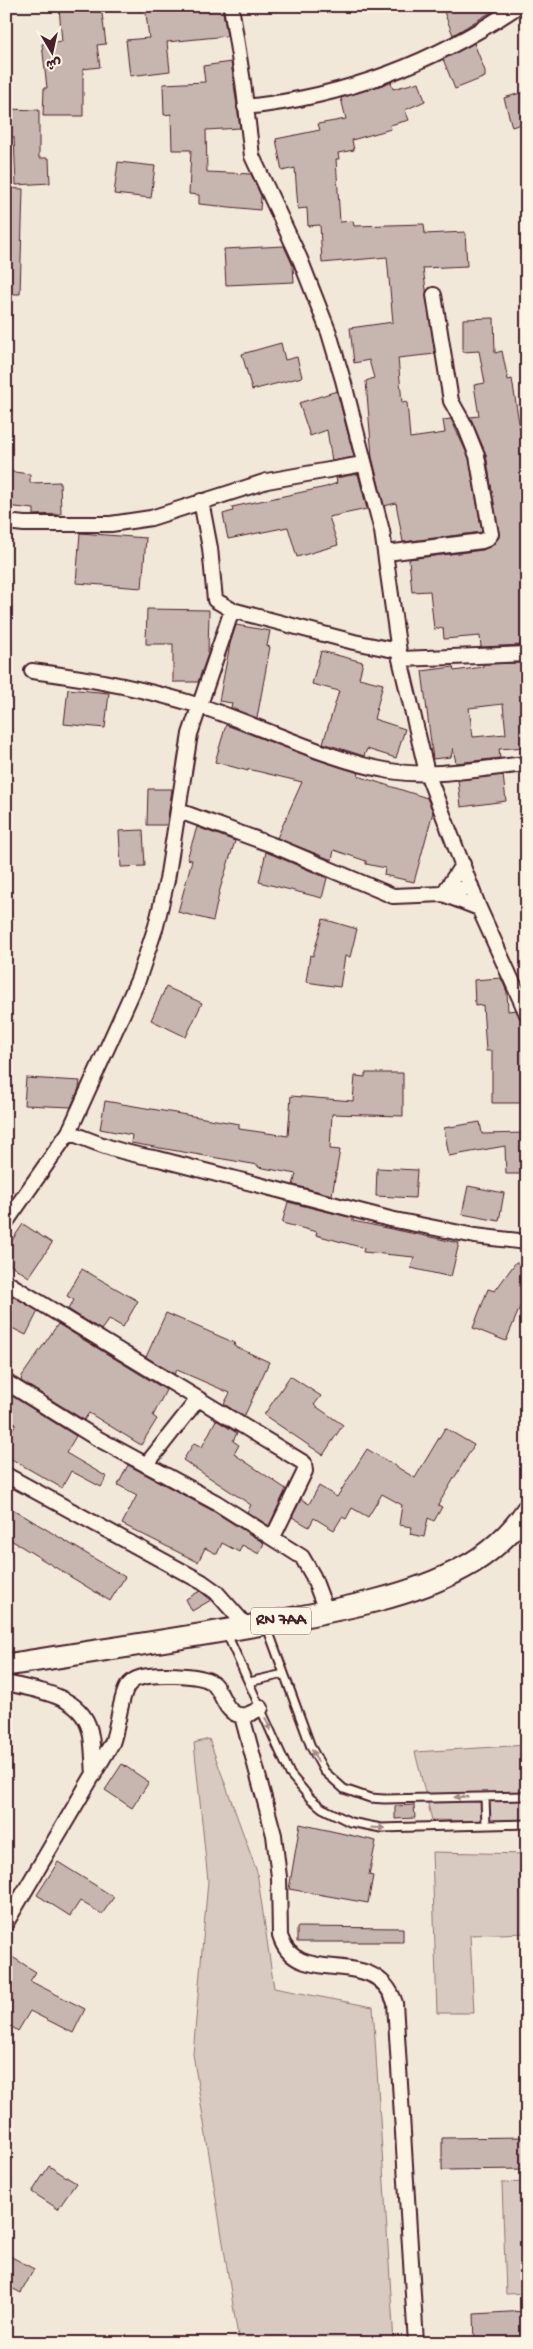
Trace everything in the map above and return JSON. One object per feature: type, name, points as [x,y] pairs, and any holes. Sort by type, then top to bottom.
[{"type":"main road","name":"RN 7AA","points":[[6,1664],[226,1632],[327,1613],[432,1583],[465,1568],[495,1546],[527,1510]]},
{"type":"street","points":[[231,6],[252,156],[300,259],[329,333],[386,553],[400,655],[427,773],[479,908],[527,1014]]},
{"type":"street","points":[[245,107],[281,103],[384,77],[443,50],[494,22],[518,6]]},
{"type":"street","points":[[386,553],[482,541],[491,534],[476,456],[465,426],[451,401],[434,295]]},
{"type":"street","points":[[6,522],[24,524],[111,524],[150,518],[267,482],[363,464]]},
{"type":"street","points":[[201,501],[210,548],[215,600],[232,610],[400,655],[527,654]]},
{"type":"street","points":[[6,1222],[69,1132],[98,1070],[144,962],[162,902],[179,811],[190,734],[232,610]]},
{"type":"street","points":[[32,671],[117,686],[199,706],[349,761],[391,771],[427,773],[527,764]]},
{"type":"street","points":[[179,811],[275,846],[393,896],[443,894],[471,886]]},
{"type":"street","points":[[443,894],[463,864]]},
{"type":"street","points":[[443,894],[479,908]]},
{"type":"street","points":[[69,1132],[114,1150],[159,1159],[390,1219],[475,1236],[527,1242]]},
{"type":"street","points":[[6,1282],[85,1328],[304,1463],[305,1471],[273,1538]]},
{"type":"street","points":[[6,1382],[92,1436],[217,1503],[302,1557],[313,1576],[327,1613]]},
{"type":"street","points":[[146,1465],[198,1399]]},
{"type":"street","points":[[6,1475],[202,1582],[257,1625]]},
{"type":"street","points":[[6,1922],[94,1776],[118,1727],[125,1691],[128,1685],[138,1678],[202,1677],[214,1685],[233,1713],[242,1716],[261,1708]]},
{"type":"street","points":[[6,1683],[54,1694],[77,1708],[88,1726],[91,1736],[94,1776]]},
{"type":"street","points":[[242,1716],[275,1842],[279,1877],[280,1936],[283,1944],[287,1951],[300,1961],[360,1970],[375,1976],[388,1987],[395,2003],[416,2343]]},
{"type":"lane","points":[[257,1625],[284,1674],[316,1759],[333,1781],[344,1789],[363,1796],[384,1799],[527,1796]]},
{"type":"lane","points":[[226,1632],[290,1774],[310,1798],[336,1816],[350,1822],[381,1828],[527,1824]]},
{"type":"lane","points":[[249,1682],[284,1674]]},
{"type":"lane","points":[[485,1797],[486,1825]]},
{"type":"shaded area","points":[[209,1739],[257,1872],[274,1988],[373,2007],[394,2343],[239,2343],[193,2054],[208,1881],[194,1743]]},
{"type":"shaded area","points":[[527,1745],[527,1822],[432,1820],[415,1752]]},
{"type":"shaded area","points":[[432,1852],[527,1854],[527,1933],[470,1935],[474,2013],[437,2013]]},
{"type":"shaded area","points":[[527,2182],[527,2293],[506,2294],[502,2183]]},
{"type":"building","points":[[101,6],[106,44],[97,45],[100,67],[83,69],[83,116],[43,116],[44,88],[47,88],[42,44],[62,41],[59,8]]},
{"type":"building","points":[[145,6],[222,6],[227,36],[167,42],[170,71],[130,76],[126,40],[149,38]]},
{"type":"building","points":[[460,6],[501,6],[453,35],[444,12]]},
{"type":"building","points":[[474,43],[485,71],[485,77],[455,89],[443,59]]},
{"type":"building","points":[[231,62],[240,128],[206,130],[207,172],[251,174],[261,196],[260,210],[199,204],[199,195],[189,194],[191,150],[172,150],[171,114],[164,115],[163,84],[205,82],[203,66]]},
{"type":"building","points":[[391,82],[393,89],[419,82],[425,101],[405,110],[409,120],[390,125],[391,129],[352,140],[354,150],[338,153],[339,159],[336,159],[340,222],[353,221],[354,226],[424,224],[425,234],[465,232],[467,266],[423,268],[435,354],[398,358],[402,403],[407,402],[410,438],[445,433],[443,420],[451,419],[469,458],[482,532],[403,542],[396,503],[384,506],[372,457],[366,381],[374,378],[369,360],[354,363],[350,328],[393,322],[387,257],[322,263],[320,225],[308,226],[307,208],[298,209],[295,168],[282,171],[276,139],[320,130],[318,124],[346,119],[341,98]]},
{"type":"building","points":[[527,91],[527,122],[512,127],[504,98]]},
{"type":"building","points":[[6,109],[39,110],[39,158],[49,158],[50,183],[16,185],[14,137],[6,136]]},
{"type":"building","points":[[118,162],[155,166],[151,198],[114,194]]},
{"type":"building","points":[[6,188],[23,189],[20,294],[6,294]]},
{"type":"building","points":[[284,246],[293,266],[294,282],[226,285],[224,249]]},
{"type":"building","points":[[494,318],[495,353],[502,351],[508,380],[512,379],[522,441],[527,441],[527,640],[521,641],[522,645],[481,647],[480,636],[444,639],[443,628],[434,629],[430,591],[412,592],[409,559],[483,550],[493,545],[499,537],[486,454],[470,417],[479,416],[474,385],[485,383],[479,351],[463,352],[463,319]]},
{"type":"building","points":[[281,343],[285,360],[297,357],[302,377],[252,390],[242,354]]},
{"type":"building","points":[[337,391],[354,457],[332,461],[327,430],[310,436],[299,403]]},
{"type":"building","points":[[6,471],[30,474],[30,483],[60,482],[61,514],[34,515],[34,509],[6,506]]},
{"type":"building","points":[[358,474],[367,509],[329,517],[338,545],[297,557],[288,527],[228,539],[223,514],[233,511],[232,507],[326,487],[337,483],[336,478]]},
{"type":"building","points":[[80,533],[146,538],[142,588],[76,583]]},
{"type":"building","points":[[147,609],[209,610],[208,654],[198,682],[173,682],[173,644],[146,644]]},
{"type":"building","points":[[236,625],[270,631],[267,646],[270,647],[257,718],[231,708],[232,703],[219,701],[230,644]]},
{"type":"building","points":[[321,651],[363,662],[359,678],[383,684],[374,719],[405,729],[396,758],[367,749],[364,756],[323,743],[339,691],[312,684]]},
{"type":"building","points":[[524,663],[527,688],[527,747],[499,749],[500,758],[456,763],[453,748],[451,757],[433,759],[422,671],[453,667],[454,671],[483,667],[483,664]],"holes":[[[503,704],[506,734],[473,737],[469,708]]]},
{"type":"building","points":[[68,689],[109,693],[105,728],[64,724]]},
{"type":"building","points":[[226,725],[315,759],[359,773],[358,776],[427,798],[433,812],[414,882],[384,875],[385,868],[366,864],[366,861],[334,850],[332,860],[277,838],[302,782],[215,762]]},
{"type":"building","points":[[503,775],[506,801],[461,807],[458,780]]},
{"type":"building","points":[[148,789],[172,789],[167,825],[147,825]]},
{"type":"building","points":[[197,827],[235,841],[220,889],[213,921],[178,912],[192,860],[187,859]]},
{"type":"building","points":[[143,830],[145,866],[121,867],[119,831]]},
{"type":"building","points":[[266,852],[327,878],[322,898],[259,882]]},
{"type":"building","points":[[323,919],[357,929],[350,957],[345,956],[340,987],[306,982],[310,955],[313,956]]},
{"type":"building","points":[[501,978],[507,992],[508,1011],[516,1010],[523,1022],[525,1062],[527,1062],[527,1103],[492,1103],[492,1051],[486,1051],[483,1005],[475,1006],[474,980]]},
{"type":"building","points":[[166,987],[202,1003],[186,1037],[151,1020]]},
{"type":"building","points":[[365,1073],[403,1073],[403,1116],[332,1114],[330,1149],[340,1150],[332,1195],[293,1185],[296,1174],[258,1167],[258,1165],[131,1143],[132,1135],[100,1129],[105,1101],[239,1124],[239,1129],[288,1136],[291,1096],[353,1101],[355,1076],[365,1077]]},
{"type":"building","points":[[26,1078],[80,1081],[71,1107],[24,1105]]},
{"type":"building","points":[[480,1122],[482,1134],[527,1133],[527,1174],[506,1174],[505,1146],[449,1156],[444,1128]]},
{"type":"building","points":[[377,1168],[417,1170],[415,1198],[376,1196]]},
{"type":"building","points":[[468,1186],[504,1193],[499,1221],[462,1214]]},
{"type":"building","points":[[288,1202],[353,1218],[353,1221],[459,1243],[451,1277],[411,1268],[414,1257],[363,1252],[364,1248],[316,1235],[317,1232],[282,1223]]},
{"type":"building","points":[[23,1224],[52,1243],[29,1277],[6,1262],[6,1249]]},
{"type":"building","points":[[516,1262],[527,1269],[527,1290],[506,1341],[473,1328],[488,1289],[495,1291]]},
{"type":"building","points":[[82,1269],[138,1301],[123,1327],[109,1319],[101,1330],[68,1309],[74,1300],[67,1296]]},
{"type":"building","points":[[11,1295],[38,1311],[26,1335],[6,1325],[6,1305]]},
{"type":"building","points":[[166,1313],[235,1343],[234,1346],[269,1362],[244,1417],[224,1404],[230,1393],[177,1370],[174,1374],[146,1357]]},
{"type":"building","points":[[58,1324],[166,1390],[153,1416],[157,1419],[141,1445],[89,1413],[84,1420],[21,1381],[22,1376]]},
{"type":"building","points":[[290,1376],[321,1396],[314,1405],[343,1425],[323,1455],[264,1415]]},
{"type":"building","points":[[12,1396],[76,1436],[66,1453],[107,1477],[101,1487],[71,1471],[62,1488],[6,1456],[6,1440],[16,1424],[6,1418],[6,1406]]},
{"type":"building","points":[[216,1420],[237,1433],[233,1441],[239,1445],[234,1454],[286,1489],[269,1526],[247,1512],[251,1505],[183,1460],[194,1443],[202,1447]]},
{"type":"building","points":[[445,1428],[474,1445],[438,1505],[442,1507],[434,1521],[428,1518],[424,1537],[410,1534],[412,1527],[399,1525],[402,1505],[382,1494],[368,1517],[352,1508],[346,1519],[342,1517],[334,1530],[314,1518],[309,1527],[292,1517],[301,1499],[309,1504],[319,1486],[337,1497],[367,1449],[415,1478]]},
{"type":"building","points":[[128,1465],[213,1511],[264,1543],[259,1554],[242,1545],[239,1552],[222,1543],[217,1554],[205,1548],[198,1562],[122,1524],[137,1495],[118,1485]]},
{"type":"building","points":[[6,1505],[125,1577],[110,1601],[6,1537]]},
{"type":"building","points":[[200,1591],[211,1600],[192,1611],[186,1599]]},
{"type":"building","points":[[122,1764],[149,1782],[132,1808],[105,1790]]},
{"type":"building","points":[[414,1805],[415,1818],[395,1819],[395,1806]]},
{"type":"building","points":[[300,1824],[376,1841],[369,1875],[373,1876],[368,1903],[289,1889]]},
{"type":"building","points":[[58,1862],[114,1897],[102,1914],[80,1901],[70,1916],[37,1895]]},
{"type":"building","points":[[297,1927],[403,1928],[403,1942],[297,1942]]},
{"type":"building","points":[[6,1953],[36,1972],[30,1981],[85,2009],[73,2033],[30,2011],[18,2031],[6,2023]]},
{"type":"building","points":[[527,2137],[527,2169],[442,2170],[442,2138]]},
{"type":"building","points":[[49,2166],[76,2183],[58,2209],[32,2192]]},
{"type":"building","points":[[6,2254],[34,2269],[21,2293],[6,2285]]},
{"type":"building","points":[[527,2311],[527,2343],[475,2343],[474,2314]]}]
